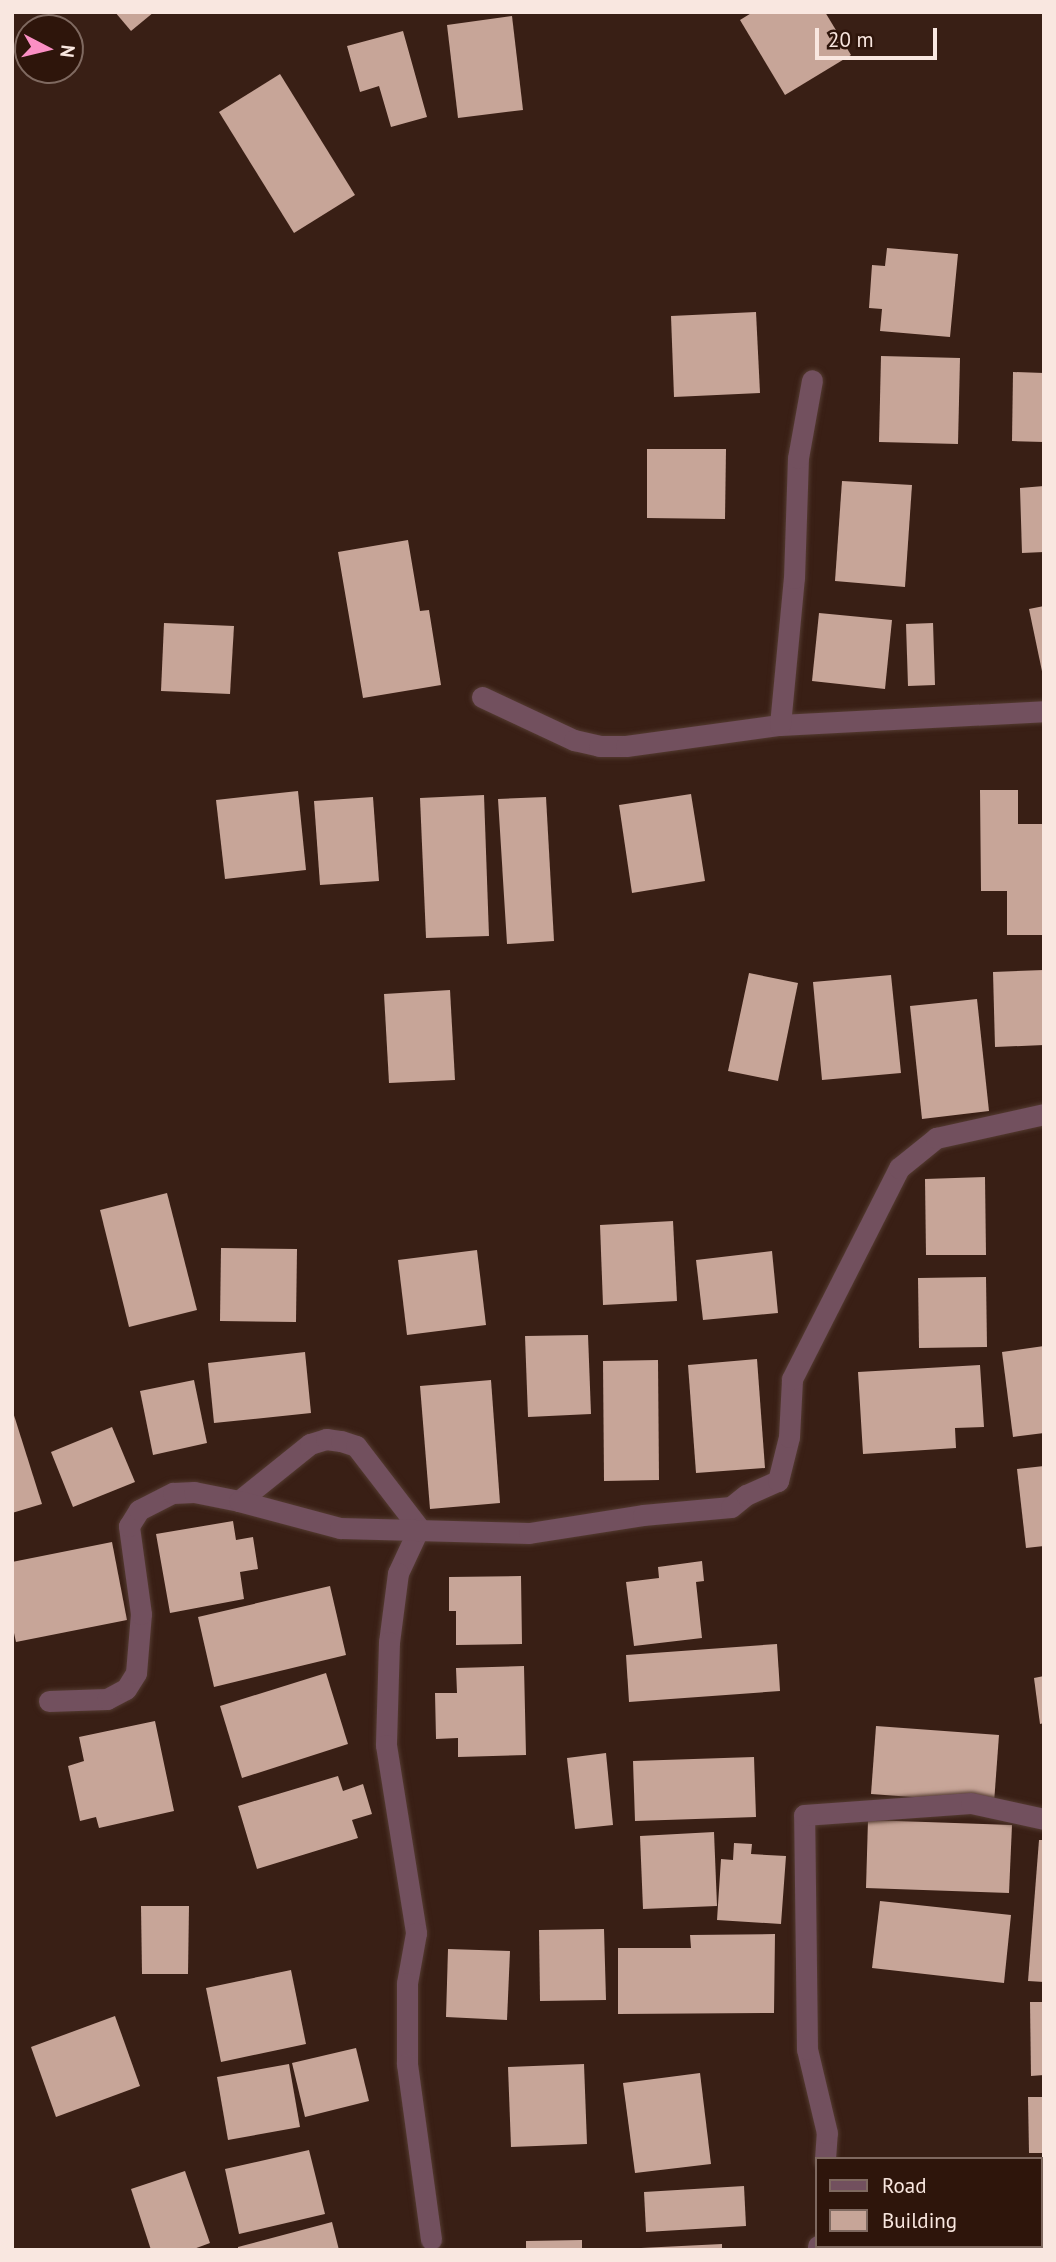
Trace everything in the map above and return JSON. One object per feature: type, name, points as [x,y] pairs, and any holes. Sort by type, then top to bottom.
[{"type":"street","points":[[780,725],[794,578],[798,457],[812,380]]},
{"type":"street","points":[[482,697],[573,740],[598,746],[626,746],[780,725],[1044,711]]},
{"type":"street","points":[[49,1701],[107,1699],[125,1689],[136,1673],[141,1614],[129,1526],[139,1510],[173,1493],[194,1492],[239,1501],[340,1528],[529,1533],[643,1515],[731,1507],[746,1495],[778,1481],[789,1437],[792,1379],[899,1168],[936,1138],[1044,1114]]},
{"type":"street","points":[[239,1501],[310,1444],[326,1439],[341,1441],[356,1446],[419,1528]]},
{"type":"street","points":[[419,1528],[398,1573],[389,1642],[386,1745],[416,1933],[407,1983],[407,2064],[431,2239]]},
{"type":"street","points":[[825,2157],[827,2133],[807,2049],[804,1815],[971,1803],[1044,1819]]},
{"type":"building","points":[[115,12],[154,12],[131,31]]},
{"type":"building","points":[[753,12],[825,12],[851,55],[785,95],[740,20]]},
{"type":"building","points":[[512,16],[523,110],[458,118],[447,25]]},
{"type":"building","points":[[403,31],[427,117],[391,127],[379,86],[360,92],[347,46]]},
{"type":"building","points":[[280,74],[355,195],[294,233],[219,112]]},
{"type":"building","points":[[887,248],[958,254],[950,337],[880,331],[882,309],[869,308],[872,265],[885,266]]},
{"type":"building","points":[[756,312],[760,393],[674,397],[671,316]]},
{"type":"building","points":[[881,356],[960,358],[958,444],[879,442]]},
{"type":"building","points":[[1013,372],[1044,373],[1044,442],[1012,441]]},
{"type":"building","points":[[647,449],[726,449],[725,519],[647,518]]},
{"type":"building","points":[[842,481],[912,485],[905,587],[835,581]]},
{"type":"building","points":[[1044,486],[1044,552],[1022,553],[1020,488]]},
{"type":"building","points":[[408,540],[420,611],[429,610],[441,685],[363,698],[338,552]]},
{"type":"building","points":[[1044,606],[1044,676],[1043,676],[1029,609]]},
{"type":"building","points":[[819,613],[892,620],[885,689],[812,681]]},
{"type":"building","points":[[164,623],[234,626],[230,694],[161,691]]},
{"type":"building","points":[[933,623],[935,685],[908,686],[906,624]]},
{"type":"building","points":[[980,790],[1018,790],[1018,824],[1044,824],[1044,935],[1007,935],[1007,891],[981,891]]},
{"type":"building","points":[[298,791],[306,870],[225,879],[216,800]]},
{"type":"building","points":[[691,794],[705,881],[632,893],[619,805]]},
{"type":"building","points":[[484,795],[489,936],[426,938],[420,798]]},
{"type":"building","points":[[373,797],[379,881],[320,885],[314,801]]},
{"type":"building","points":[[546,797],[554,941],[507,944],[498,799]]},
{"type":"building","points":[[1044,970],[1044,1045],[995,1047],[993,972]]},
{"type":"building","points":[[749,973],[798,983],[778,1081],[728,1071]]},
{"type":"building","points":[[891,975],[901,1073],[822,1080],[813,982]]},
{"type":"building","points":[[450,990],[455,1080],[389,1083],[384,994]]},
{"type":"building","points":[[977,999],[989,1111],[922,1119],[910,1006]]},
{"type":"building","points":[[985,1177],[986,1255],[926,1255],[925,1179]]},
{"type":"building","points":[[167,1193],[197,1310],[129,1327],[100,1210]]},
{"type":"building","points":[[673,1221],[677,1301],[603,1305],[600,1225]]},
{"type":"building","points":[[221,1248],[297,1249],[296,1322],[220,1321]]},
{"type":"building","points":[[477,1250],[486,1325],[407,1335],[398,1260]]},
{"type":"building","points":[[772,1251],[778,1313],[703,1320],[696,1260]]},
{"type":"building","points":[[986,1277],[987,1347],[919,1348],[918,1278]]},
{"type":"building","points":[[588,1335],[591,1414],[528,1417],[525,1336]]},
{"type":"building","points":[[1044,1346],[1044,1433],[1013,1437],[1002,1352]]},
{"type":"building","points":[[305,1352],[311,1413],[214,1423],[208,1363]]},
{"type":"building","points":[[757,1359],[765,1468],[696,1473],[688,1365]]},
{"type":"building","points":[[658,1360],[659,1480],[604,1481],[603,1361]]},
{"type":"building","points":[[980,1365],[984,1427],[955,1428],[956,1448],[863,1454],[858,1372]]},
{"type":"building","points":[[194,1380],[207,1443],[153,1455],[140,1391]]},
{"type":"building","points":[[491,1380],[500,1503],[430,1509],[420,1386]]},
{"type":"building","points":[[12,1409],[42,1504],[12,1513]]},
{"type":"building","points":[[112,1427],[135,1482],[73,1507],[51,1452]]},
{"type":"building","points":[[1044,1466],[1044,1546],[1026,1548],[1017,1469]]},
{"type":"building","points":[[233,1521],[236,1540],[253,1537],[258,1569],[240,1572],[244,1599],[170,1613],[156,1534]]},
{"type":"building","points":[[112,1542],[127,1620],[16,1642],[12,1624],[12,1562]]},
{"type":"building","points":[[702,1561],[704,1581],[696,1582],[702,1638],[634,1646],[626,1582],[659,1578],[658,1567]]},
{"type":"building","points":[[521,1576],[522,1644],[456,1645],[456,1611],[449,1611],[449,1577]]},
{"type":"building","points":[[330,1586],[346,1655],[214,1687],[198,1617]]},
{"type":"building","points":[[777,1644],[780,1691],[629,1702],[626,1655]]},
{"type":"building","points":[[524,1666],[526,1755],[458,1757],[458,1738],[436,1739],[435,1693],[457,1693],[456,1668]]},
{"type":"building","points":[[326,1673],[348,1744],[242,1778],[220,1706]]},
{"type":"building","points":[[1044,1676],[1044,1723],[1040,1724],[1034,1678]]},
{"type":"building","points":[[155,1721],[174,1811],[99,1828],[96,1817],[80,1821],[68,1766],[84,1761],[79,1737]]},
{"type":"building","points":[[876,1726],[999,1735],[994,1803],[871,1794]]},
{"type":"building","points":[[606,1753],[613,1825],[575,1829],[567,1758]]},
{"type":"building","points":[[754,1757],[756,1817],[635,1821],[633,1761]]},
{"type":"building","points":[[338,1776],[343,1791],[363,1784],[372,1814],[352,1820],[358,1838],[257,1869],[238,1806]]},
{"type":"building","points":[[868,1820],[1012,1825],[1009,1893],[866,1888]]},
{"type":"building","points":[[714,1832],[717,1906],[643,1909],[640,1836]]},
{"type":"building","points":[[1039,1840],[1044,1840],[1044,1982],[1028,1981]]},
{"type":"building","points":[[734,1843],[752,1844],[751,1854],[786,1856],[781,1924],[717,1920],[721,1859],[733,1860]]},
{"type":"building","points":[[880,1901],[1011,1915],[1004,1983],[872,1968]]},
{"type":"building","points":[[141,1906],[189,1906],[188,1974],[142,1974]]},
{"type":"building","points":[[604,1929],[606,2000],[540,2001],[539,1930]]},
{"type":"building","points":[[775,1934],[774,2013],[618,2014],[618,1948],[691,1948],[690,1935]]},
{"type":"building","points":[[448,1949],[510,1951],[507,2020],[446,2017]]},
{"type":"building","points":[[291,1970],[306,2044],[221,2062],[206,1988]]},
{"type":"building","points":[[1030,2002],[1044,2002],[1044,2075],[1031,2076]]},
{"type":"building","points":[[115,2016],[140,2086],[56,2117],[31,2047]]},
{"type":"building","points":[[356,2048],[369,2101],[305,2117],[292,2063]]},
{"type":"building","points":[[289,2064],[300,2127],[228,2140],[217,2077]]},
{"type":"building","points":[[584,2064],[587,2144],[511,2147],[508,2067]]},
{"type":"building","points":[[700,2073],[711,2164],[635,2173],[623,2083]]},
{"type":"building","points":[[1028,2097],[1044,2097],[1044,2153],[1029,2153]]},
{"type":"building","points":[[309,2150],[325,2214],[239,2234],[225,2169]]},
{"type":"building","points":[[185,2171],[210,2243],[191,2250],[151,2250],[131,2189]]},
{"type":"building","points":[[1044,2175],[1044,2250],[1020,2250],[1042,2248]]},
{"type":"building","points":[[744,2186],[746,2226],[646,2232],[644,2192]]},
{"type":"building","points":[[332,2222],[339,2250],[238,2250],[238,2247]]},
{"type":"building","points":[[582,2240],[582,2250],[526,2250],[526,2241]]},
{"type":"building","points":[[722,2244],[722,2250],[641,2250],[641,2248]]}]
